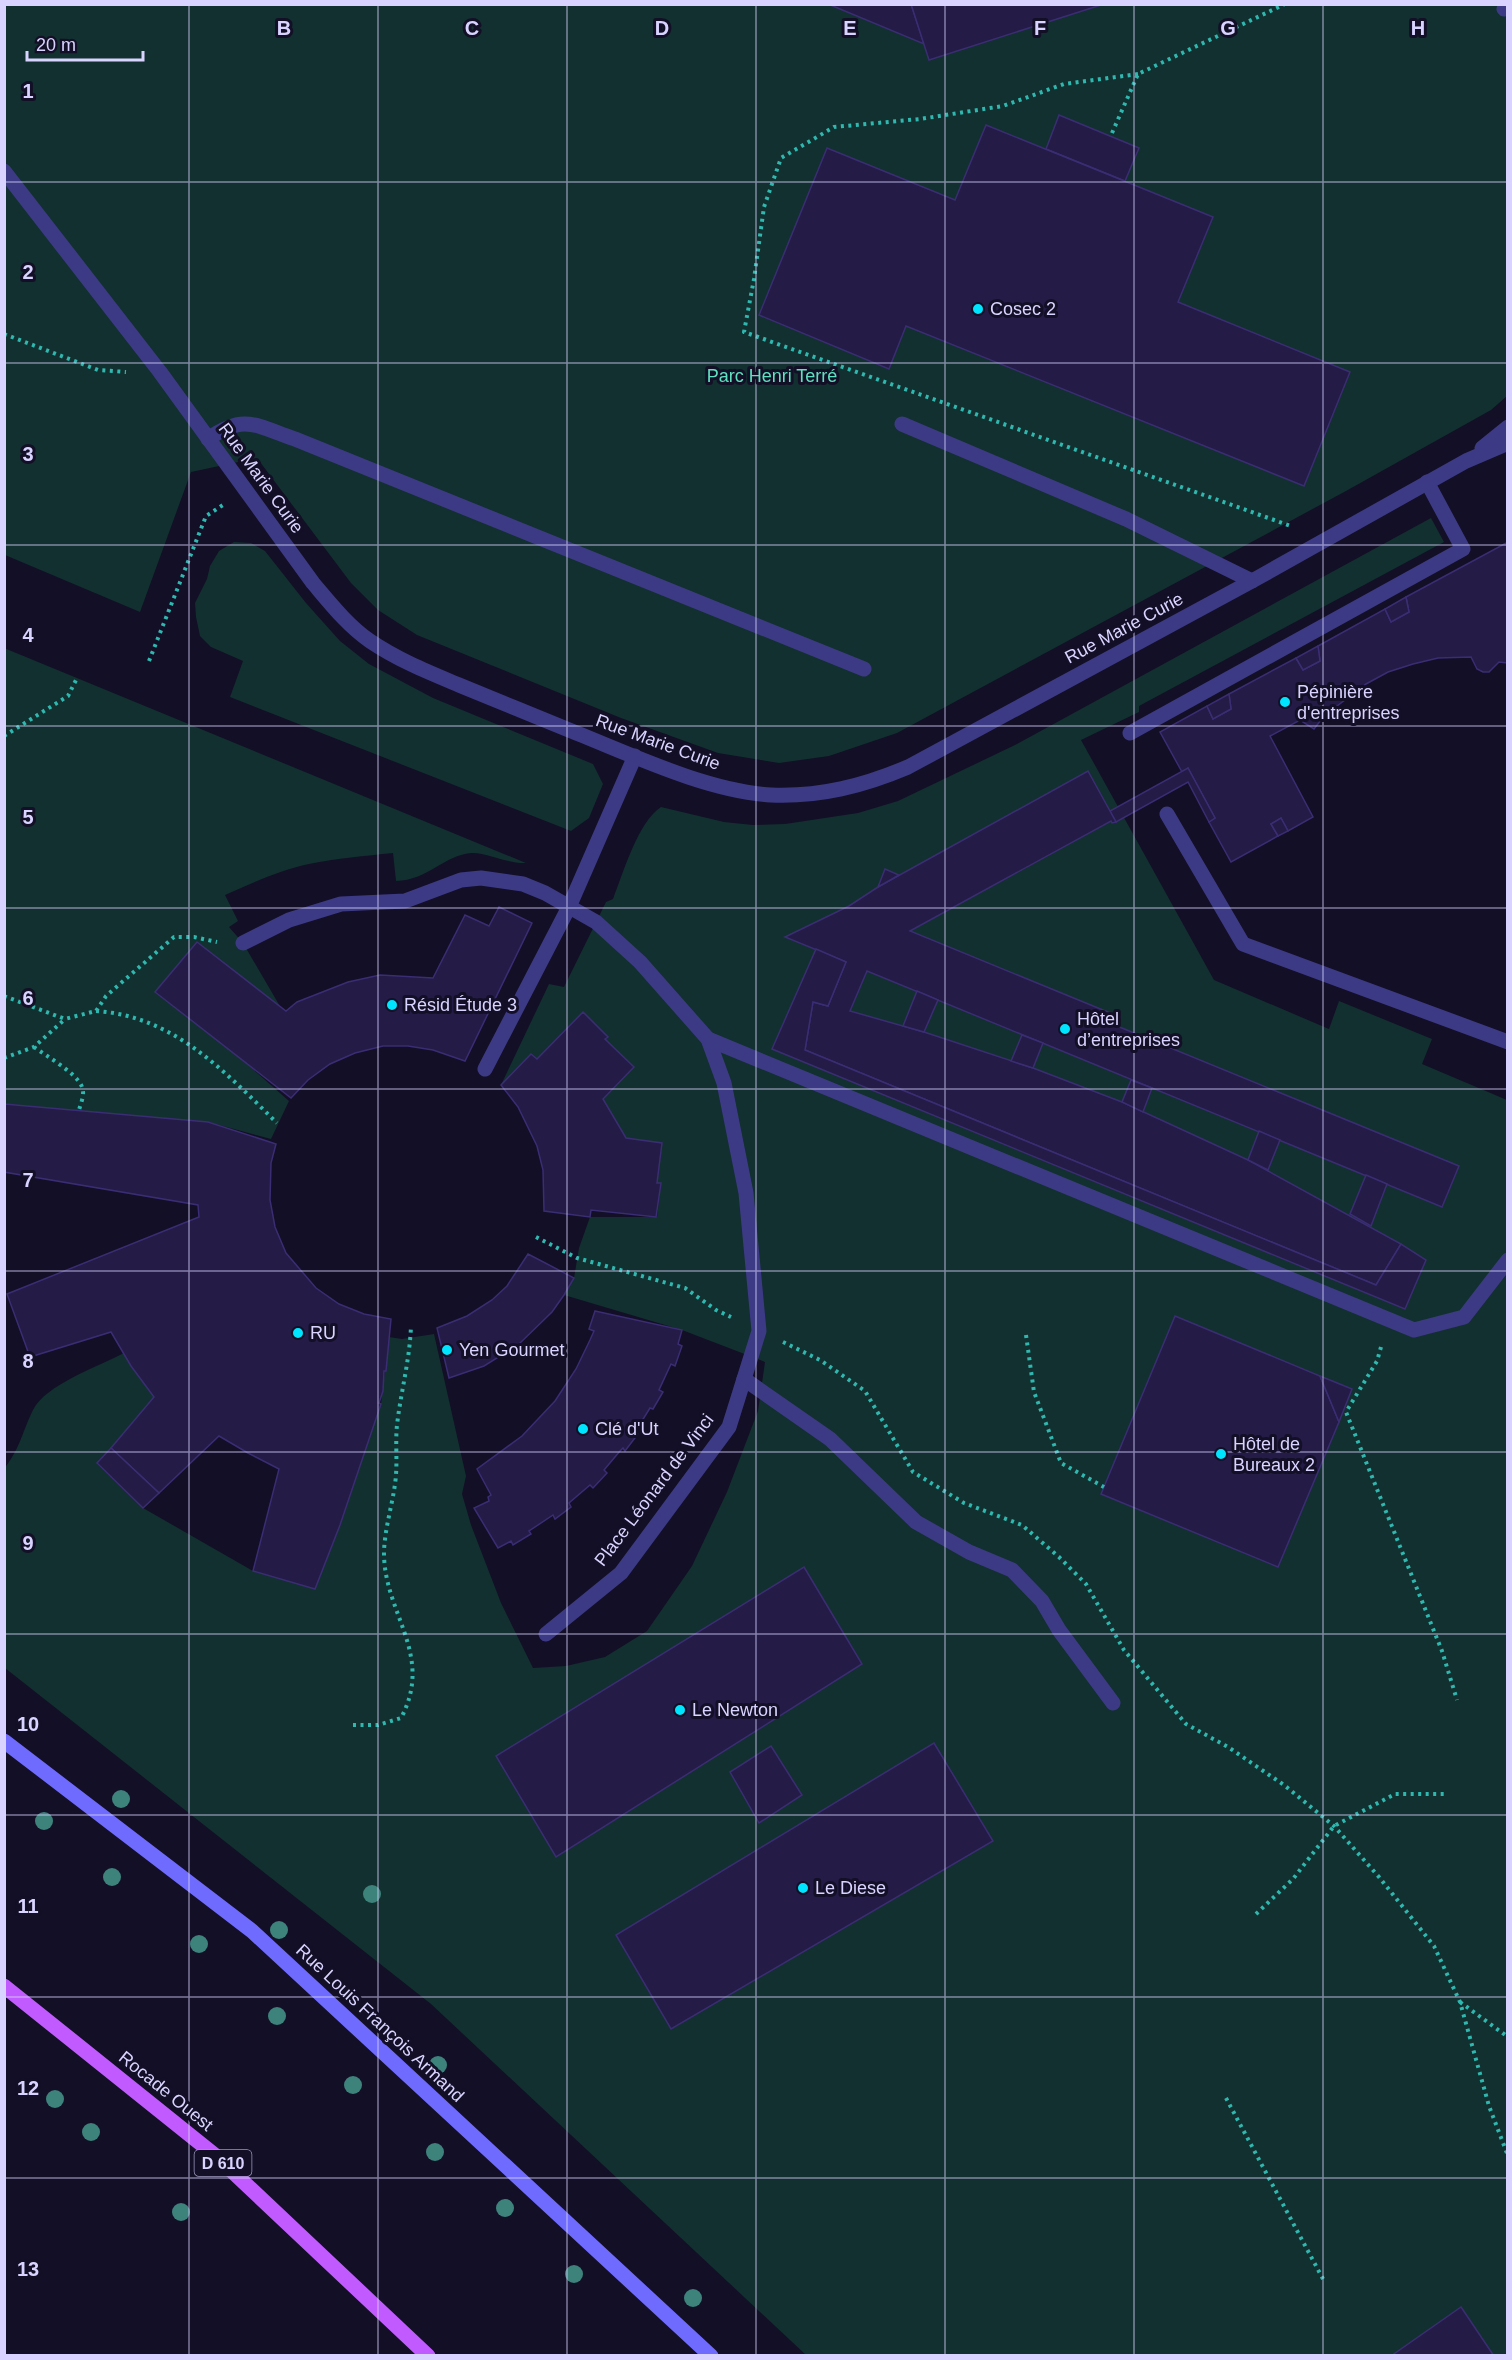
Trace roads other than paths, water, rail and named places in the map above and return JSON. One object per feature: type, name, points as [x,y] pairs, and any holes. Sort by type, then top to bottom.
[{"type":"main road","name":"Rocade Ouest","points":[[4,1986],[216,2156],[428,2355]]},
{"type":"street","name":"Rue Marie Curie","points":[[4,171],[159,372],[313,583],[340,614],[367,639],[400,660],[635,756],[728,788],[770,795],[807,795],[841,791],[871,783],[908,767],[1427,482],[1466,461],[1508,443]]},
{"type":"street","points":[[208,439],[223,428],[247,422],[295,439],[864,669]]},
{"type":"street","points":[[902,424],[1126,519],[1252,580]]},
{"type":"street","name":"Rue Marie Curie","points":[[1466,461],[1508,428]]},
{"type":"street","points":[[1130,733],[1463,549],[1427,482]]},
{"type":"street","points":[[484,1069],[569,907],[635,756]]},
{"type":"street","points":[[1167,814],[1243,944],[1508,1042]]},
{"type":"street","name":"Place Léonard de Vinci","points":[[243,943],[289,920],[341,904],[405,901],[461,880],[481,878],[523,884],[545,893],[596,922],[640,962],[708,1039],[724,1083],[746,1192],[759,1331],[729,1427],[621,1572],[546,1634]]},
{"type":"street","points":[[708,1039],[1414,1330],[1464,1317],[1508,1260]]},
{"type":"street","points":[[744,1379],[830,1440],[916,1522],[969,1552],[1012,1570],[1042,1601],[1059,1630],[1113,1703]]},
{"type":"street","name":"Rue Louis François Armand","points":[[4,1741],[252,1931],[711,2355]]},
{"type":"place","name":"Cosec 2","points":[[978,309]]},
{"type":"place","name":"Pépinière d'entreprises","points":[[1285,702]]},
{"type":"place","name":"Résid Étude 3","points":[[392,1005]]},
{"type":"place","name":"Hôtel d’entreprises","points":[[1065,1029]]},
{"type":"place","name":"RU","points":[[298,1333]]},
{"type":"place","name":"Yen Gourmet","points":[[447,1350]]},
{"type":"place","name":"Clé d'Ut","points":[[583,1429]]},
{"type":"place","name":"Hôtel de Bureaux 2","points":[[1221,1454]]},
{"type":"place","name":"Le Newton","points":[[680,1710]]},
{"type":"place","name":"Le Diese","points":[[803,1888]]},
{"type":"park label","name":"Parc Henri Terré","points":[[772,376]]}]
